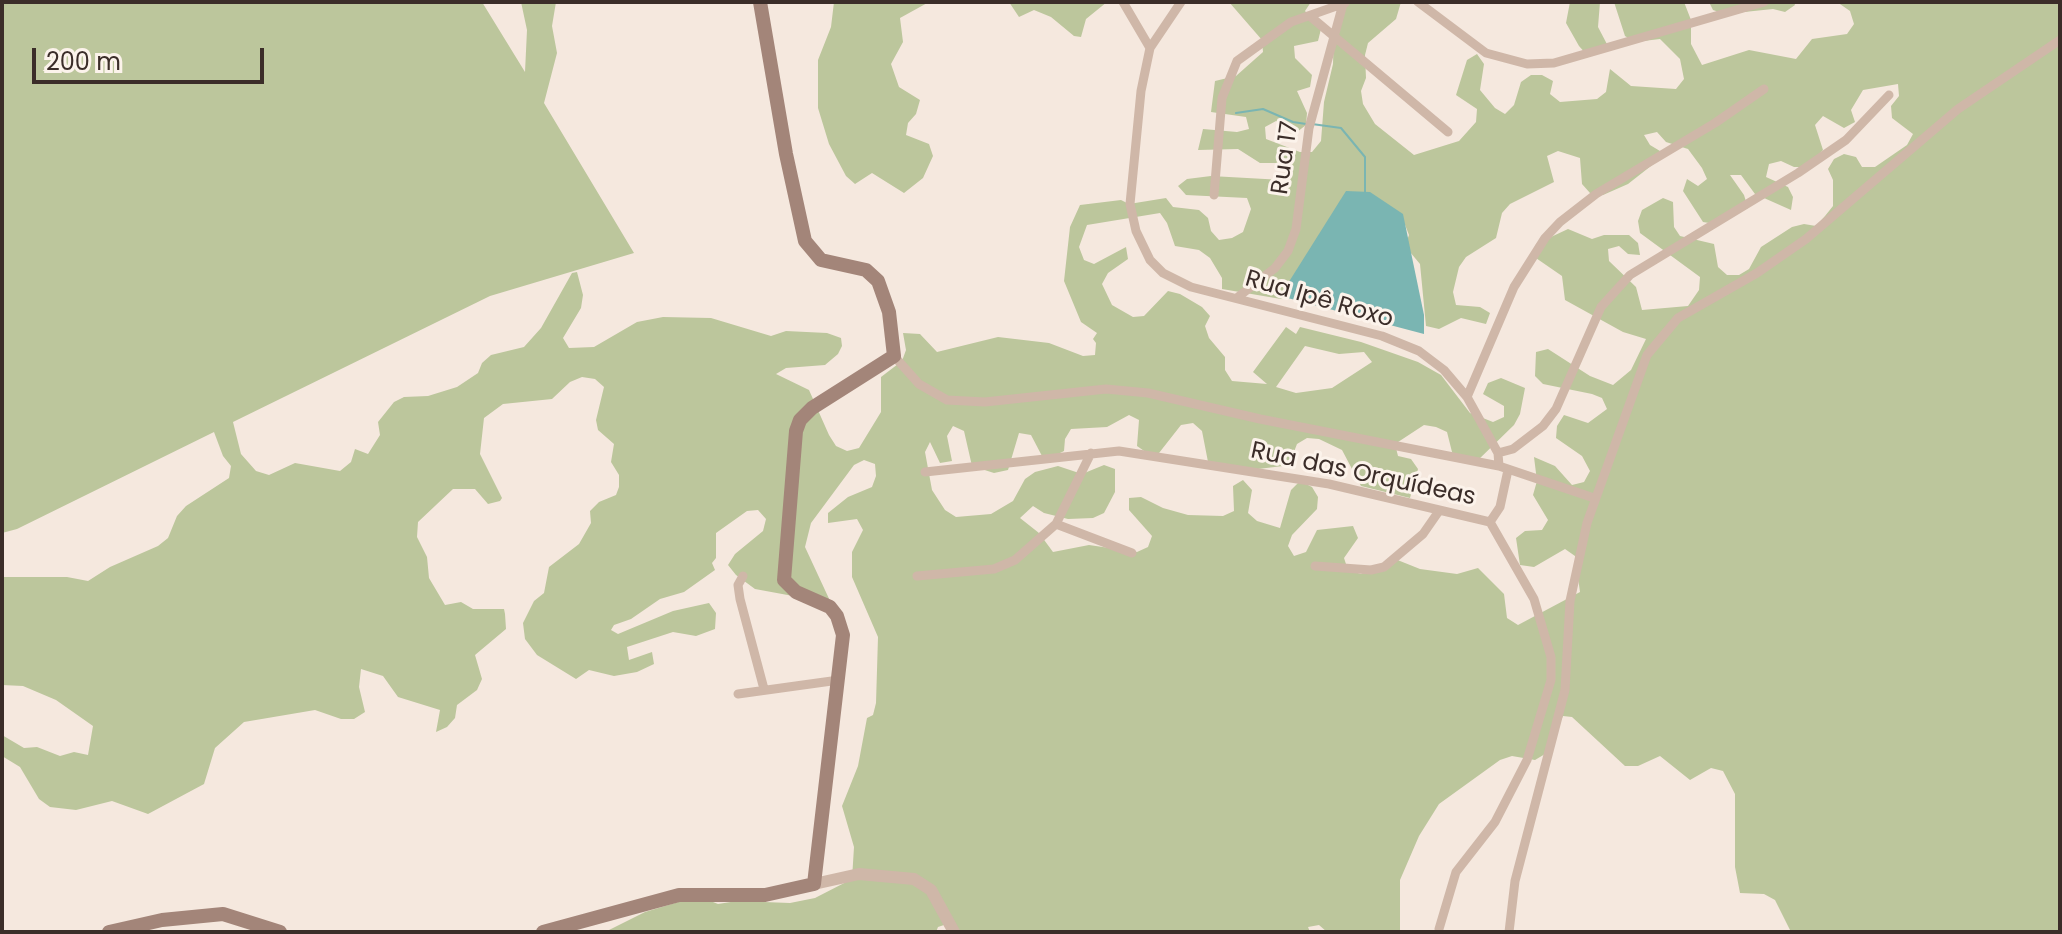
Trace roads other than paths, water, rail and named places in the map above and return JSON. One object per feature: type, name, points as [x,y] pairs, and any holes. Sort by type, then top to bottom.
[{"type":"main road","points":[[543,932],[679,895],[765,895],[814,884],[843,635],[837,616],[830,607],[796,592],[784,580],[796,431],[800,420],[812,408],[894,356],[889,312],[883,290],[872,274],[854,266],[821,260],[805,241],[780,126],[760,2]]},
{"type":"main road","points":[[109,932],[162,920],[223,914],[280,932]]},
{"type":"street","points":[[1123,2],[1150,48],[1181,2]]},
{"type":"street","points":[[1418,2],[1486,53],[1527,64],[1554,63],[1764,2]]},
{"type":"street","points":[[1214,195],[1222,98],[1237,61],[1291,22],[1345,3]]},
{"type":"street","name":"Rua 17","points":[[1238,297],[1275,268],[1288,251],[1296,229],[1309,128],[1331,36],[1345,3]]},
{"type":"street","points":[[1311,17],[1448,132]]},
{"type":"street","points":[[1509,932],[1515,881],[1565,690],[1570,601],[1594,498],[1647,355],[1678,318],[1757,273],[1806,239],[1958,109],[2060,40]]},
{"type":"street","name":"Rua Ipê Roxo","points":[[1150,48],[1141,91],[1130,204],[1136,231],[1150,260],[1177,282],[1382,336],[1419,351],[1444,370],[1467,397],[1498,453]]},
{"type":"street","points":[[1467,397],[1514,287],[1545,238],[1560,222],[1596,194],[1715,123],[1764,89]]},
{"type":"street","points":[[1490,522],[1500,507],[1504,468],[1498,453],[1523,441],[1543,426],[1556,409],[1601,307],[1630,275],[1798,173],[1846,140],[1889,95]]},
{"type":"street","points":[[894,356],[933,395],[964,403],[1106,389],[1148,393],[1504,468],[1594,498]]},
{"type":"street","name":"Rua das Orquídeas","points":[[925,472],[1119,451],[1329,484],[1490,522],[1534,599],[1551,657],[1551,680],[1527,760],[1495,822],[1456,872],[1439,929]]},
{"type":"street","points":[[917,576],[1006,565],[1056,524],[1091,453]]},
{"type":"street","points":[[1315,566],[1371,570],[1384,567],[1403,555],[1439,511]]},
{"type":"street","points":[[1056,524],[1132,553]]},
{"type":"street","points":[[743,576],[738,585],[740,599],[764,689]]},
{"type":"street","points":[[738,694],[839,680]]},
{"type":"street","points":[[814,884],[859,874],[914,879],[931,890],[954,932]]},
{"type":"water","points":[[1346,191],[1370,192],[1403,214],[1424,315],[1424,334],[1280,296]]},
{"type":"waterway","points":[[1236,113],[1263,109],[1306,124]]},
{"type":"waterway","points":[[1312,124],[1341,128],[1365,157],[1365,192]]}]
